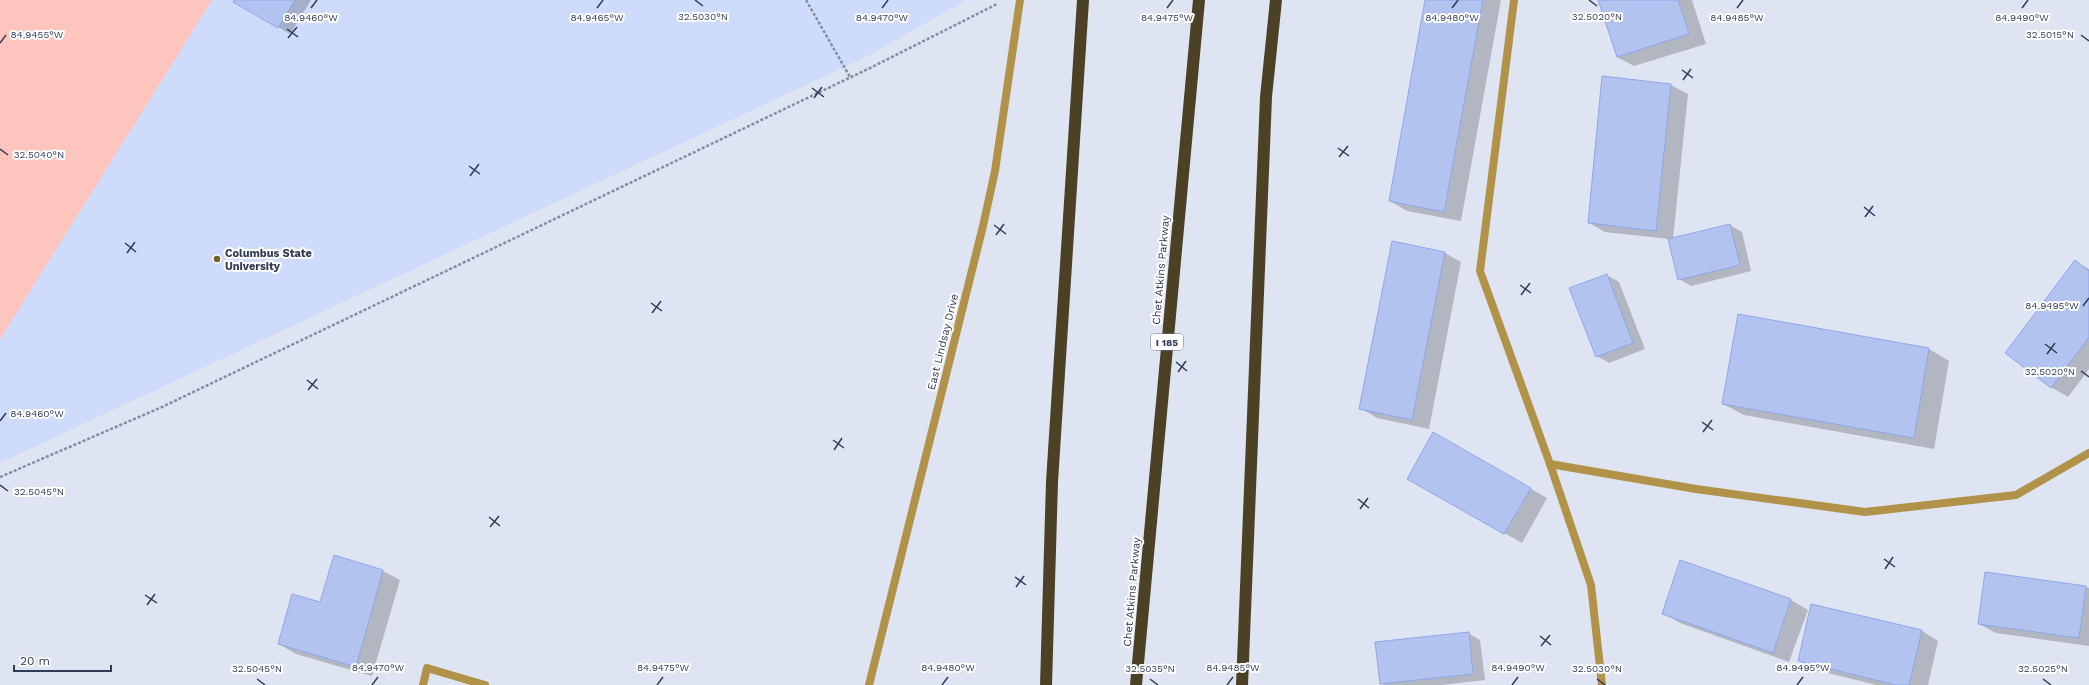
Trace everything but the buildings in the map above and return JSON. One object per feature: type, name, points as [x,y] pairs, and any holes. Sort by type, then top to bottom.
[{"type":"highway","points":[[1046,685],[1052,482],[1082,0]]},
{"type":"highway","name":"Chet Atkins Parkway","points":[[1136,685],[1199,0]]},
{"type":"highway","points":[[1242,685],[1266,97],[1276,0]]},
{"type":"street","name":"East Lindsay Drive","points":[[869,685],[983,226],[995,171],[1020,0]]},
{"type":"street","points":[[1514,0],[1480,271],[1550,464],[1591,585],[1602,685]]},
{"type":"street","points":[[1550,464],[1696,489],[1865,512],[2016,495],[2089,453]]},
{"type":"street","points":[[423,685],[428,668],[485,685]]},
{"type":"path","points":[[806,0],[850,77]]},
{"type":"path","points":[[0,477],[162,407],[870,68],[1001,3]]},
{"type":"shaded area","name":"Columbus State University","points":[[0,0],[966,0],[868,56],[0,463]]},
{"type":"shaded area","points":[[0,0],[212,0],[0,339]]},
{"type":"place","name":"Columbus State University","points":[[217,259]]}]
